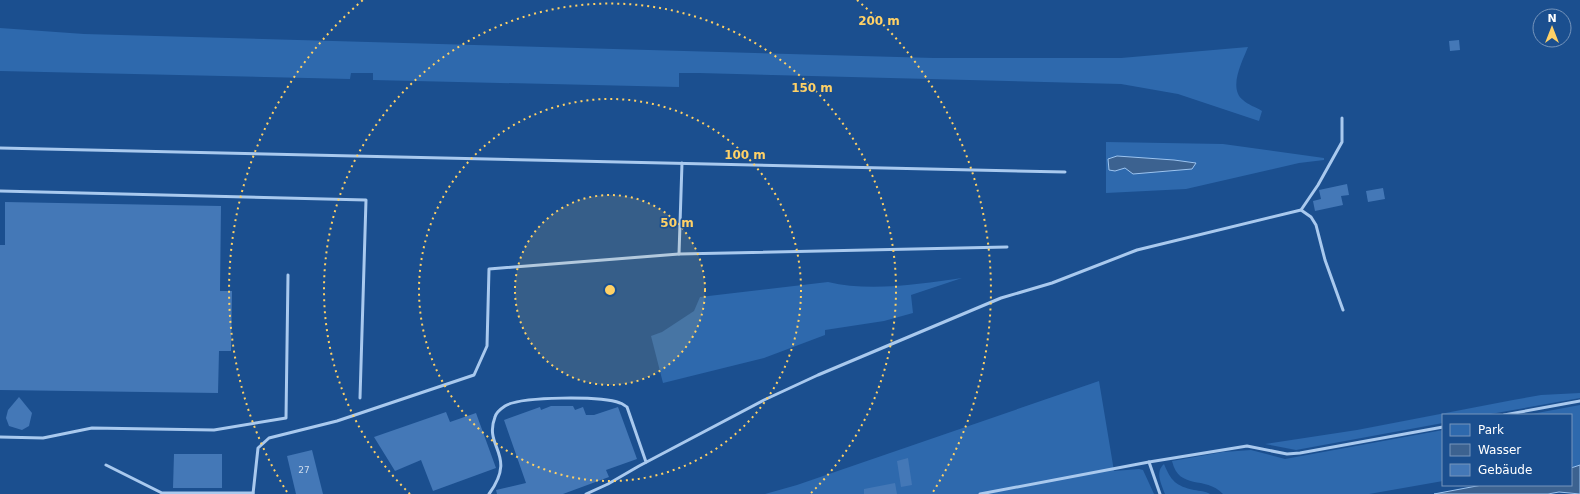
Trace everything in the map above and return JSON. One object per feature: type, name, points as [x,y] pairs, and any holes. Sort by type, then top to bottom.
[{"type":"lane","points":[[586,494],[608,484],[646,462],[764,400],[818,375],[1001,298],[1052,283],[1138,250],[1301,210],[1318,185],[1342,142],[1342,118]]},
{"type":"lane","points":[[0,148],[1064,172]]},
{"type":"lane","points":[[679,254],[682,163]]},
{"type":"lane","points":[[0,191],[366,200],[360,398]]},
{"type":"lane","points":[[1301,210],[1311,217],[1316,225],[1325,260],[1343,310]]},
{"type":"lane","points":[[106,465],[162,493],[253,494],[258,448],[269,438],[337,421],[474,375],[487,346],[489,269],[679,254],[1007,246]]},
{"type":"lane","points":[[0,437],[43,438],[92,428],[214,430],[286,418],[288,275]]},
{"type":"lane","points":[[489,494],[498,482],[502,461],[496,445],[492,427],[495,415],[506,405],[530,400],[585,398],[620,403],[628,407],[646,462]]},
{"type":"lane","points":[[1509,414],[1580,401]]},
{"type":"lane","points":[[980,494],[1149,462],[1247,446],[1287,454],[1300,453],[1442,426]]},
{"type":"lane","points":[[1149,462],[1160,494]]},
{"type":"green space","points":[[0,28],[84,34],[934,58],[1121,58],[1248,47],[1236,82],[1237,89],[1243,100],[1262,111],[1259,121],[1178,94],[1121,84],[679,73],[679,87],[373,80],[373,73],[351,73],[350,79],[0,71]]},
{"type":"green space","points":[[1106,142],[1223,144],[1324,158],[1324,160],[1299,163],[1186,189],[1106,193]],"holes":[[[1117,156],[1125,158],[1194,162],[1192,169],[1127,169]]]},
{"type":"green space","points":[[962,278],[911,295],[913,313],[884,321],[825,330],[825,335],[764,358],[663,383],[651,336],[662,332],[694,311],[700,297],[828,282],[844,285],[878,287],[912,285]]},
{"type":"green space","points":[[1099,381],[1114,471],[1143,470],[1154,494],[765,494],[797,485]]},
{"type":"green space","points":[[1580,393],[1580,398],[1491,414],[1442,414],[1442,423],[1296,450],[1265,444],[1357,430],[1541,395]]},
{"type":"green space","points":[[1580,405],[1580,465],[1572,468],[1572,414],[1531,414]]},
{"type":"green space","points":[[1442,430],[1442,481],[1369,494],[1223,494],[1216,488],[1186,480],[1175,470],[1172,461],[1223,452],[1251,450],[1285,459]]},
{"type":"green space","points":[[1164,464],[1169,475],[1178,484],[1183,487],[1210,494],[1165,494],[1159,474],[1161,467]]},
{"type":"water","points":[[1117,156],[1196,163],[1192,169],[1133,174],[1125,168],[1115,171],[1109,170],[1108,159]]},
{"type":"water","points":[[1580,465],[1580,494],[1559,492],[1548,494],[1434,494],[1477,486],[1572,486],[1572,468]]},
{"type":"building","points":[[1459,40],[1460,50],[1450,51],[1449,41]]},
{"type":"building","points":[[1347,184],[1349,195],[1341,196],[1343,205],[1315,211],[1313,201],[1321,199],[1319,190]]},
{"type":"building","points":[[1383,188],[1385,199],[1368,202],[1366,191]]},
{"type":"building","points":[[5,202],[221,206],[220,291],[232,291],[231,351],[219,351],[218,393],[0,390],[0,245],[5,245]]},
{"type":"building","points":[[19,397],[32,413],[29,426],[22,430],[9,426],[6,418],[8,410]]},
{"type":"building","points":[[551,406],[573,406],[575,410],[583,407],[586,415],[594,415],[618,407],[637,459],[606,470],[609,477],[563,494],[497,494],[496,490],[526,483],[504,420],[540,407],[541,410]]},
{"type":"building","points":[[446,412],[450,422],[476,413],[496,468],[433,491],[421,460],[395,471],[374,437]]},
{"type":"building","points":[[312,450],[323,494],[296,494],[287,456]]},
{"type":"building","points":[[174,454],[222,454],[222,488],[173,488]]},
{"type":"building","points":[[908,458],[912,485],[901,487],[897,461]]},
{"type":"building","points":[[895,483],[897,494],[864,494],[864,489]]}]
